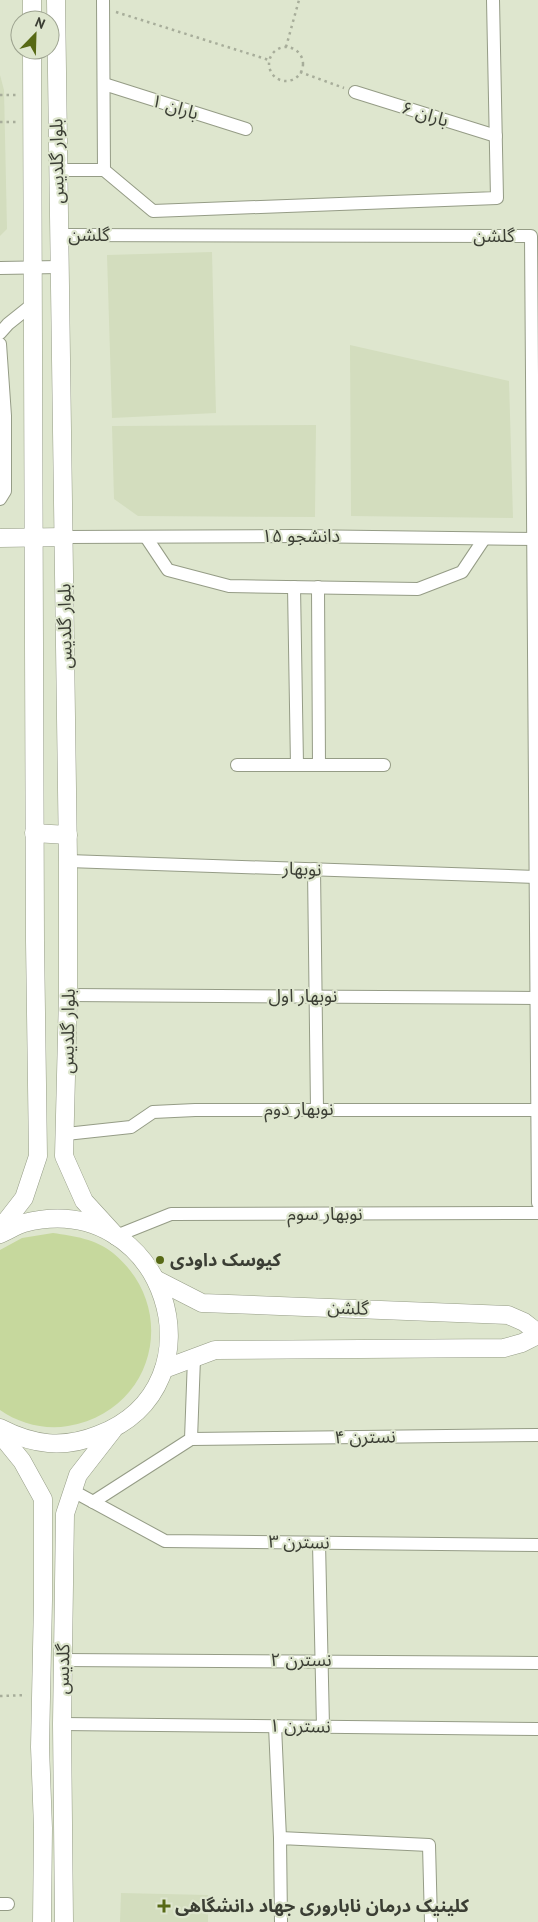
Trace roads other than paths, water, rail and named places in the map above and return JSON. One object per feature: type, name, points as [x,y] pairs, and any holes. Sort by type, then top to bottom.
[{"type":"main road","name":"بلوار گلدیس","points":[[56,0],[68,835],[68,995],[64,1156],[84,1201],[116,1236]]},
{"type":"main road","name":"بلوار گلدیس","points":[[0,1229],[24,1198],[38,1156],[34,833],[32,60]]},
{"type":"main road","points":[[0,538],[64,537]]},
{"type":"main road","points":[[34,833],[68,835]]},
{"type":"main road","points":[[0,1234],[23,1224],[55,1218],[87,1223],[116,1236],[140,1255],[157,1280],[168,1308],[170,1339],[164,1369],[152,1393],[134,1414],[113,1430],[83,1441],[51,1444],[19,1438],[0,1428]]},
{"type":"main road","name":"گلشن","points":[[157,1280],[202,1303],[508,1315],[524,1322],[538,1334],[522,1343],[504,1348],[215,1350],[164,1369]]},
{"type":"main road","name":"گلدیس","points":[[64,1922],[62,1724],[65,1514],[78,1475],[113,1430]]},
{"type":"main road","name":"گلدیس","points":[[0,1434],[22,1461],[43,1499],[40,1747],[43,1828],[42,1922]]},
{"type":"street","points":[[57,170],[104,170],[153,211],[497,198],[492,0]]},
{"type":"street","points":[[103,4],[104,170]]},
{"type":"street","name":"باران ۱","points":[[104,84],[246,129]]},
{"type":"street","name":"باران ۶","points":[[355,92],[496,136]]},
{"type":"street","name":"گلشن","points":[[59,235],[534,236],[538,1203]]},
{"type":"street","points":[[0,268],[59,267]]},
{"type":"street","points":[[0,333],[33,304]]},
{"type":"street","points":[[0,344],[5,416],[5,491],[0,498]]},
{"type":"street","name":"دانشجو ۱۵","points":[[64,537],[295,536],[536,539]]},
{"type":"street","points":[[146,537],[168,570],[229,586],[418,589],[462,572],[484,538]]},
{"type":"street","points":[[294,587],[297,765]]},
{"type":"street","points":[[318,588],[319,765]]},
{"type":"street","points":[[237,766],[384,765]]},
{"type":"street","name":"نوبهار","points":[[68,860],[536,877]]},
{"type":"street","points":[[314,869],[317,1109]]},
{"type":"street","name":"نوبهار اول","points":[[68,995],[537,998]]},
{"type":"street","name":"نوبهار دوم","points":[[66,1134],[130,1127],[153,1112],[317,1109],[537,1110]]},
{"type":"street","name":"نوبهار سوم","points":[[116,1236],[171,1214],[538,1213]]},
{"type":"street","points":[[93,1502],[191,1439],[194,1358]]},
{"type":"street","name":"نسترن ۴","points":[[191,1439],[538,1435]]},
{"type":"street","name":"نسترن ۳","points":[[73,1491],[164,1541],[538,1545]]},
{"type":"street","points":[[319,1543],[323,1727]]},
{"type":"street","name":"نسترن ۲","points":[[63,1660],[321,1660],[538,1663]]},
{"type":"street","name":"نسترن ۱","points":[[62,1724],[538,1729]]},
{"type":"street","points":[[275,1726],[280,1838],[281,1922]]},
{"type":"street","points":[[280,1838],[429,1845],[431,1922]]},
{"type":"place","name":"کیوسک داودی","points":[[160,1260]]},
{"type":"place","name":"کلینیک درمان ناباروری جهاد دانشگاهی","points":[[164,1906]]}]
